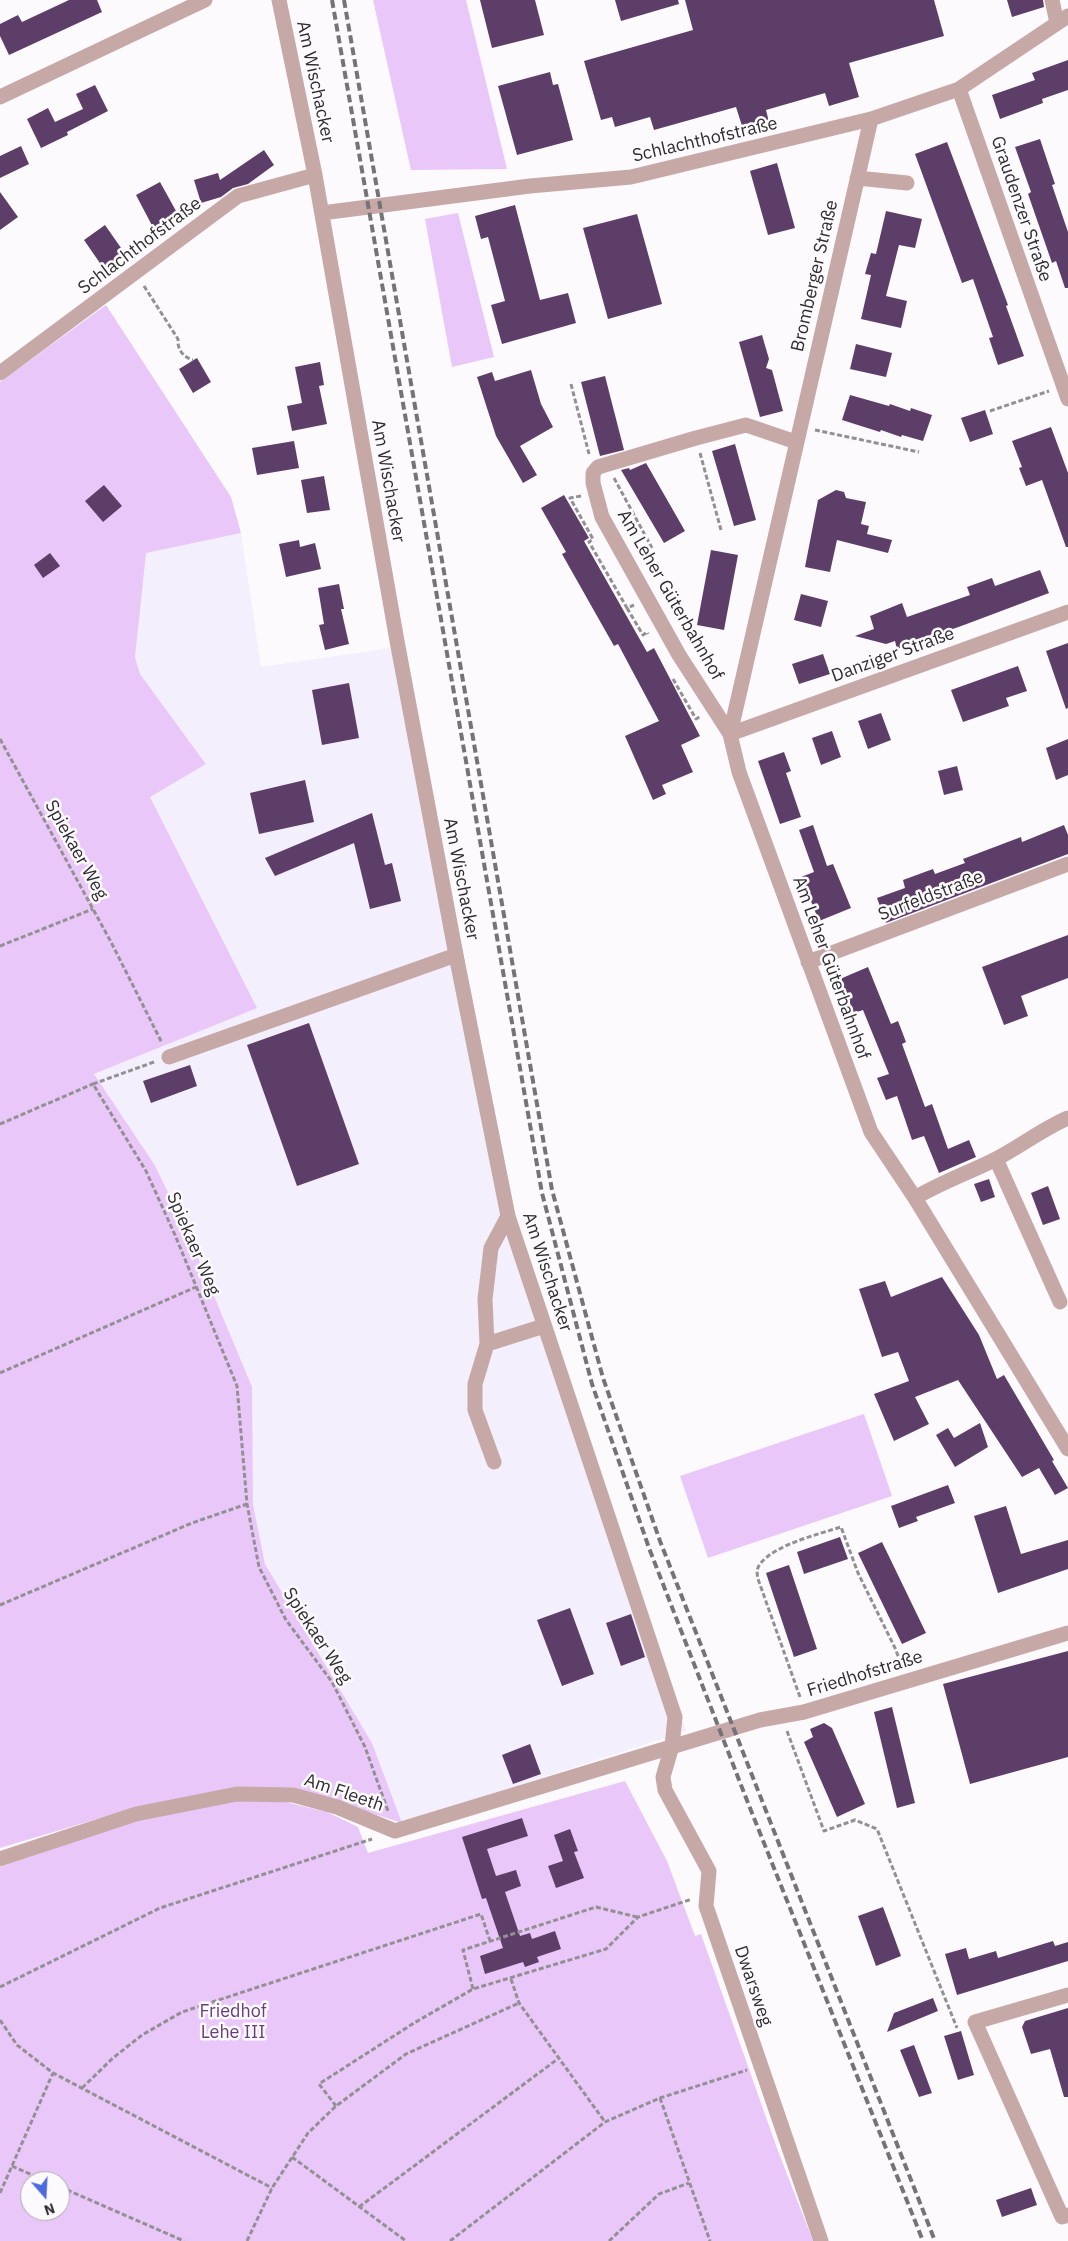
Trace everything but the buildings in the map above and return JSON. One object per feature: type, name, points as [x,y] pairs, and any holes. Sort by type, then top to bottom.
[{"type":"street","points":[[0,97],[205,0]]},
{"type":"street","name":"Am Wischacker","points":[[279,0],[315,175],[397,641],[456,955],[508,1216],[675,1717],[672,1746]]},
{"type":"street","points":[[1052,0],[1063,19]]},
{"type":"street","name":"Schlachthofstraße","points":[[322,213],[530,186],[631,177],[871,119],[959,89],[1063,19]]},
{"type":"street","name":"Graudenzer Straße","points":[[959,89],[1066,392]]},
{"type":"street","name":"Bromberger Straße","points":[[730,734],[871,119]]},
{"type":"street","name":"Schlachthofstraße","points":[[0,374],[238,196],[315,175]]},
{"type":"street","points":[[857,178],[908,183]]},
{"type":"street","points":[[602,466],[696,438],[746,426],[796,442]]},
{"type":"street","name":"Am Leher Güterbahnhof","points":[[602,466],[593,473],[593,483],[602,517],[679,655],[730,734],[739,772],[871,1132],[915,1198],[1068,1449]]},
{"type":"street","name":"Danziger Straße","points":[[730,734],[1068,612]]},
{"type":"street","name":"Surfeldstraße","points":[[808,962],[1068,864]]},
{"type":"street","points":[[169,1056],[456,955]]},
{"type":"street","points":[[915,1198],[932,1188],[996,1159],[1049,1126],[1067,1122]]},
{"type":"street","points":[[996,1159],[1060,1302]]},
{"type":"street","points":[[494,1462],[475,1410],[474,1384],[487,1344],[485,1299],[491,1248],[508,1216]]},
{"type":"street","points":[[487,1344],[544,1326]]},
{"type":"street","name":"Friedhofstraße","points":[[672,1746],[781,1714],[804,1712],[1068,1633]]},
{"type":"street","name":"Am Fleeth","points":[[0,1859],[136,1814],[237,1794],[293,1795],[337,1807],[396,1831],[672,1746]]},
{"type":"street","name":"Dwarsweg","points":[[672,1746],[662,1777],[665,1790],[709,1871],[706,1906],[821,2241]]},
{"type":"street","points":[[1068,1995],[975,2022],[1062,2217],[1068,2215]]},
{"type":"path","points":[[136,272],[178,339],[178,348],[187,358],[193,360]]},
{"type":"path","points":[[571,384],[589,453],[602,466],[652,548]]},
{"type":"path","points":[[990,412],[1066,392]]},
{"type":"path","points":[[800,427],[919,452]]},
{"type":"path","points":[[696,438],[721,530]]},
{"type":"path","points":[[570,498],[593,539],[589,542],[643,635],[647,632],[651,639]]},
{"type":"path","points":[[627,608],[648,598]]},
{"type":"path","name":"Spiekaer Weg","points":[[0,739],[93,909],[169,1056]]},
{"type":"path","points":[[0,946],[93,909]]},
{"type":"path","points":[[0,1124],[92,1084],[169,1056]]},
{"type":"path","name":"Spiekaer Weg","points":[[92,1084],[146,1171],[197,1287],[237,1386],[247,1504],[259,1568],[286,1620],[332,1682],[364,1747],[396,1831]]},
{"type":"path","points":[[0,1373],[197,1287]]},
{"type":"path","points":[[0,1605],[192,1522],[247,1504]]},
{"type":"path","points":[[798,1690],[758,1579],[757,1570],[760,1564],[788,1544],[841,1527],[858,1573],[895,1648],[907,1681]]},
{"type":"path","points":[[781,1714],[824,1831],[855,1820],[877,1828],[957,2028]]},
{"type":"path","points":[[0,1987],[160,1908],[396,1831]]},
{"type":"path","points":[[336,2106],[319,2084],[414,2023],[472,1989],[511,1979],[606,1948],[638,1917],[706,1894]]},
{"type":"path","points":[[472,1989],[463,1950],[596,1907],[638,1917]]},
{"type":"path","points":[[82,2088],[113,2058],[142,2035],[182,2012],[481,1914],[490,1941]]},
{"type":"path","points":[[511,1979],[519,2003],[605,2122]]},
{"type":"path","points":[[247,2241],[272,2188],[308,2132],[336,2106],[406,2054],[519,2003]]},
{"type":"path","points":[[0,2020],[17,2045],[53,2073],[272,2188]]},
{"type":"path","points":[[359,2207],[559,2058]]},
{"type":"path","points":[[450,2241],[605,2122],[660,2098],[760,2066]]},
{"type":"path","points":[[0,2193],[53,2073]]},
{"type":"path","points":[[660,2098],[710,2241]]},
{"type":"path","points":[[292,2157],[406,2241]]},
{"type":"path","points":[[12,2166],[23,2171]]},
{"type":"path","points":[[609,2241],[659,2194],[689,2183]]},
{"type":"path","points":[[70,2191],[184,2241]]},
{"type":"shaded area","points":[[241,533],[261,667],[404,646],[507,1209],[686,1731],[402,1823],[372,1743],[265,1564],[253,1504],[252,1453],[94,1074],[256,1008],[150,797],[206,763],[140,674],[135,657],[145,553]]},
{"type":"green space","points":[[373,0],[466,0],[507,169],[411,170]]},
{"type":"green space","points":[[458,213],[494,357],[452,367],[425,219]]},
{"type":"green space","points":[[106,305],[231,497],[241,533],[146,553],[135,657],[140,674],[206,764],[150,797],[257,1008],[94,1074],[154,1164],[186,1229],[252,1387],[253,1504],[265,1564],[372,1743],[402,1823],[293,1788],[137,1807],[0,1848],[0,382]]},
{"type":"green space","points":[[864,1414],[892,1496],[708,1558],[680,1476]]},
{"type":"green space","name":"Friedhof Lehe III","points":[[625,1781],[667,1861],[695,1936],[701,1934],[778,2151],[813,2241],[0,2241],[0,1867],[137,1820],[237,1801],[281,1801],[327,1812],[358,1827],[368,1853]]},
{"type":"railway","points":[[332,0],[542,1193],[592,1384],[649,1548],[748,1803],[923,2241]]},
{"type":"railway","points":[[344,0],[552,1190],[603,1378],[660,1541],[935,2241]]}]
